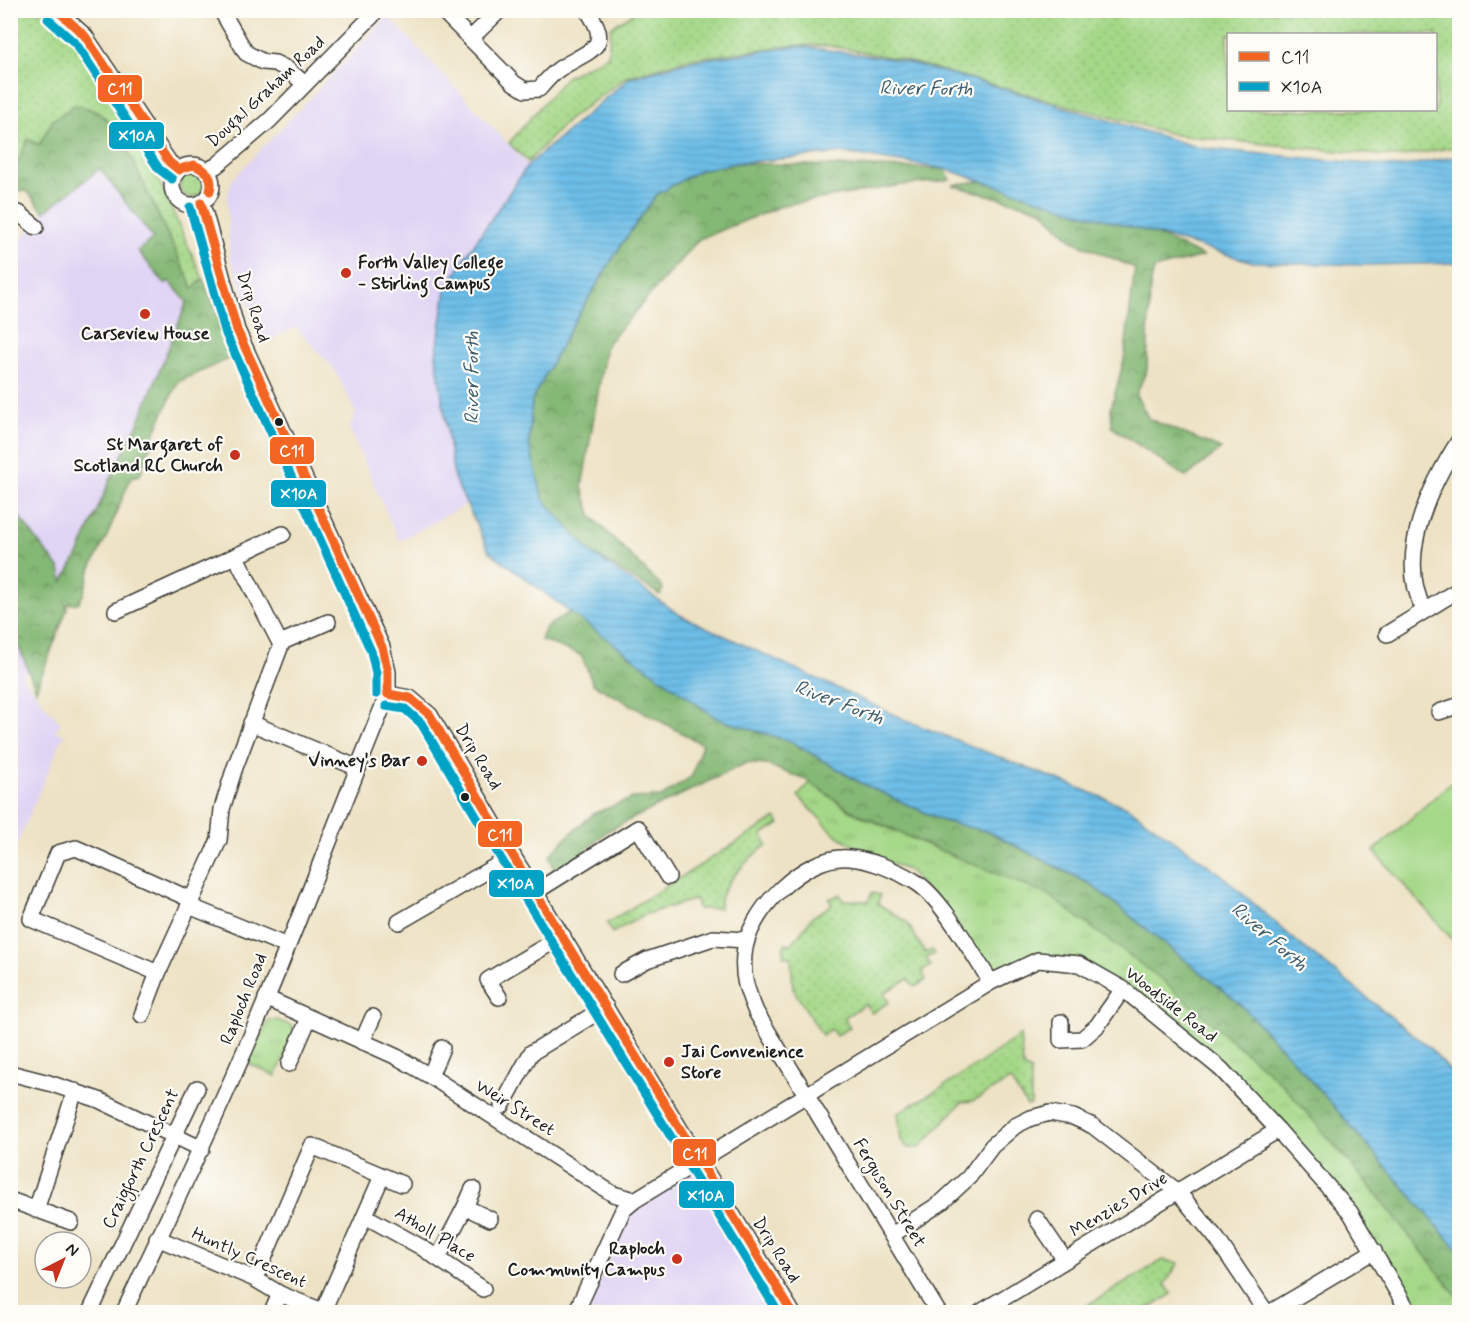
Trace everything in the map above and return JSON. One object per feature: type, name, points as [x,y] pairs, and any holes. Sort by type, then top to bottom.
[{"type":"street","points":[[56,10],[85,36],[170,162],[179,170]]},
{"type":"street","points":[[221,10],[246,53],[263,62],[275,63],[288,69],[305,84]]},
{"type":"street","name":"Dougal Graham Road","points":[[205,171],[216,166],[269,121],[372,16],[375,10]]},
{"type":"street","points":[[442,10],[514,83],[525,90],[538,89],[557,70],[595,47],[600,35],[597,24],[587,10]]},
{"type":"street","points":[[470,39],[500,10]]},
{"type":"street","points":[[195,166],[205,171],[212,188],[210,194],[201,203],[188,204],[177,199],[172,187],[179,170],[195,166]]},
{"type":"street","name":"Drip Road","points":[[201,203],[237,330],[382,647],[388,672],[388,694],[410,699],[430,715],[513,856],[792,1312]]},
{"type":"street","points":[[10,224],[19,213],[36,227]]},
{"type":"street","points":[[1424,610],[1418,599],[1412,567],[1422,509],[1437,476],[1460,439]]},
{"type":"street","points":[[116,611],[283,534]]},
{"type":"street","points":[[141,1015],[219,840],[222,809],[251,723],[281,645],[236,557]]},
{"type":"street","points":[[1387,634],[1460,589]]},
{"type":"street","points":[[280,643],[328,622]]},
{"type":"street","name":"Raploch Road","points":[[124,1312],[202,1149],[266,998],[388,694]]},
{"type":"street","points":[[1440,712],[1460,705]]},
{"type":"street","points":[[251,723],[358,768]]},
{"type":"street","points":[[535,892],[638,828],[668,877]]},
{"type":"street","points":[[158,973],[31,919],[58,853],[76,848],[190,903],[287,946]]},
{"type":"street","points":[[399,922],[513,856]]},
{"type":"street","points":[[621,974],[647,960],[713,938],[746,940],[766,904],[801,871],[836,858],[850,858],[895,872],[916,882],[933,896],[991,982]]},
{"type":"street","points":[[499,998],[488,980],[562,936]]},
{"type":"street","name":"Ferguson Street","points":[[746,940],[744,982],[756,1012],[938,1312]]},
{"type":"street","name":"Woodside Road","points":[[576,1312],[623,1210],[635,1200],[991,982],[1038,960],[1079,964],[1123,989],[1221,1069],[1350,1212],[1409,1312]]},
{"type":"street","points":[[1061,1022],[1061,1040],[1082,1039],[1097,1026],[1123,989]]},
{"type":"street","name":"Weir Street","points":[[266,998],[397,1058],[430,1076],[613,1194],[635,1200]]},
{"type":"street","points":[[502,1106],[531,1053],[606,1007]]},
{"type":"street","points":[[362,1042],[374,1017]]},
{"type":"street","points":[[289,1064],[309,1018]]},
{"type":"street","points":[[430,1076],[442,1048]]},
{"type":"street","points":[[10,1073],[99,1100],[202,1149]]},
{"type":"street","name":"Craigforth Crescent","points":[[90,1312],[197,1088]]},
{"type":"street","points":[[39,1202],[75,1091]]},
{"type":"street","points":[[892,1235],[942,1202],[969,1177],[992,1146],[1015,1126],[1031,1118],[1050,1113],[1073,1117],[1094,1126],[1178,1192],[1217,1239],[1266,1312]]},
{"type":"street","name":"Menzies Drive","points":[[984,1312],[1278,1130]]},
{"type":"street","points":[[255,1280],[312,1146],[402,1184]]},
{"type":"street","points":[[324,1312],[382,1176]]},
{"type":"street","points":[[438,1258],[473,1188]]},
{"type":"street","points":[[10,1200],[39,1202],[71,1222]]},
{"type":"street","points":[[465,1208],[490,1220]]},
{"type":"street","name":"Atholl Place","points":[[364,1216],[438,1258],[483,1289]]},
{"type":"street","points":[[1037,1219],[1065,1260]]},
{"type":"street","name":"Huntly Crescent","points":[[158,1238],[324,1312]]},
{"type":"street","points":[[1271,1312],[1374,1251]]},
{"type":"street","points":[[272,1312],[280,1294]]},
{"type":"shaded area","name":"Forth Valley College - Stirling Campus","points":[[388,16],[528,165],[468,253],[446,290],[454,478],[467,504],[399,541],[349,428],[356,413],[334,369],[296,327],[263,344],[230,257],[227,199],[232,180]]},
{"type":"shaded area","points":[[100,168],[153,238],[139,250],[166,284],[169,281],[187,302],[140,419],[114,471],[37,665],[22,677],[61,724],[55,730],[56,732],[64,734],[11,858],[11,245],[23,238],[44,212]]},
{"type":"shaded area","name":"Raploch Community Campus","points":[[693,1170],[778,1312],[588,1312],[631,1205]]},
{"type":"green space","points":[[11,11],[49,11],[69,27],[116,91],[203,279],[193,289],[119,132],[53,120],[39,145],[28,140],[11,178]]},
{"type":"green space","points":[[637,11],[1459,11],[1459,146],[1399,157],[1176,135],[899,59],[831,46],[795,45],[689,59],[626,77],[567,121],[528,162],[509,143],[566,77],[608,56],[611,27]]},
{"type":"green space","points":[[74,105],[88,108],[99,114],[119,132],[193,288],[203,279],[235,356],[178,382],[157,427],[140,475],[131,477],[91,568],[83,595],[78,603],[66,604],[67,609],[36,690],[11,627],[11,507],[60,569],[63,582],[79,553],[114,471],[140,419],[187,302],[169,281],[165,284],[138,251],[153,238],[100,169],[44,212],[27,191],[11,191],[11,178],[28,139],[39,145],[53,120]]},
{"type":"green space","points":[[737,163],[945,169],[950,180],[896,186],[784,205],[699,239],[606,345],[582,487],[592,517],[663,588],[660,595],[590,552],[543,499],[529,444],[532,400],[571,327],[621,245],[656,195],[700,170]]},
{"type":"green space","points":[[192,173],[197,174],[203,180],[203,190],[197,196],[192,197],[187,196],[181,190],[180,185],[181,180],[187,174]]},
{"type":"green space","points":[[980,181],[1124,220],[1203,256],[1154,269],[1150,287],[1147,369],[1136,395],[1149,419],[1221,449],[1186,477],[1112,427],[1111,408],[1124,360],[1135,268],[1073,241],[1042,210],[952,185]]},
{"type":"green space","points":[[570,612],[718,719],[792,742],[861,783],[943,821],[989,832],[1090,884],[1239,1003],[1302,1070],[1459,1251],[1459,1301],[1377,1195],[1282,1084],[929,846],[852,811],[806,780],[767,765],[746,763],[607,831],[578,857],[554,871],[550,855],[593,814],[633,798],[661,797],[692,776],[702,744],[593,684],[581,655],[541,640],[546,627]]},
{"type":"green space","points":[[1452,782],[1460,791],[1459,947],[1374,851]]},
{"type":"green space","points":[[810,783],[852,812],[1048,895],[1162,980],[1282,1084],[1377,1195],[1456,1295],[1459,1301],[1459,1312],[1414,1312],[1305,1155],[1152,1012],[1057,958],[993,974],[910,871],[864,852],[835,834],[798,796]]},
{"type":"green space","points":[[776,818],[780,824],[762,835],[767,845],[748,860],[730,881],[721,896],[719,908],[698,909],[696,899],[646,914],[612,933],[607,923]]},
{"type":"green space","points":[[872,893],[880,895],[878,904],[907,922],[925,953],[932,950],[935,954],[926,958],[931,966],[922,971],[926,980],[915,987],[908,979],[884,993],[889,1002],[872,1013],[865,1004],[844,1018],[850,1027],[836,1036],[831,1029],[822,1035],[793,989],[791,957],[783,956],[785,943],[792,944],[812,917],[832,905],[829,899],[840,894],[843,900],[868,901]]},
{"type":"green space","points":[[269,1020],[277,1020],[293,1026],[294,1033],[276,1076],[247,1063]]},
{"type":"green space","points":[[1020,1035],[1023,1067],[1031,1071],[1031,1105],[1027,1106],[1010,1080],[973,1101],[962,1102],[919,1148],[908,1148],[901,1140],[898,1113],[956,1079]]},
{"type":"green space","points":[[1163,1260],[1179,1263],[1165,1284],[1172,1294],[1143,1312],[1076,1312]]},
{"type":"water","name":"River Forth","points":[[799,46],[892,59],[978,81],[1200,148],[1399,167],[1459,156],[1459,263],[1366,265],[1253,262],[1072,210],[945,169],[844,153],[737,163],[700,170],[656,195],[621,245],[571,327],[532,400],[529,444],[543,499],[590,552],[680,615],[910,722],[1127,807],[1218,872],[1296,941],[1430,1048],[1459,1081],[1459,1251],[1302,1070],[1239,1003],[1090,884],[989,832],[943,821],[861,783],[792,742],[718,719],[489,551],[454,478],[436,356],[446,290],[468,253],[528,165],[629,78],[690,61]]},
{"type":"transit line","name":"C11","points":[[57,10],[85,36],[169,162],[179,170]]},
{"type":"transit line","name":"X10A","points":[[48,19],[76,44],[159,169],[172,179]]},
{"type":"transit line","name":"C11","points":[[183,168],[194,165],[202,169],[210,178],[210,191]]},
{"type":"transit line","name":"C11","points":[[201,203],[237,330],[382,647],[388,672],[388,694]]},
{"type":"transit line","name":"X10A","points":[[190,207],[226,334],[371,651],[376,673],[376,694]]},
{"type":"transit line","name":"C11","points":[[388,694],[410,698],[430,715],[513,856],[792,1312]]},
{"type":"transit line","name":"X10A","points":[[386,706],[405,709],[421,723],[503,862],[778,1312]]},
{"type":"place","name":"Forth Valley College - Stirling Campus","points":[[346,273]]},
{"type":"place","name":"Carseview House","points":[[145,314]]},
{"type":"place","name":"St Margaret of Scotland RC Church","points":[[235,455]]},
{"type":"place","name":"Vinney's Bar","points":[[422,761]]},
{"type":"place","name":"Jai Convenience Store","points":[[669,1062]]},
{"type":"place","name":"Raploch Community Campus","points":[[677,1259]]}]
